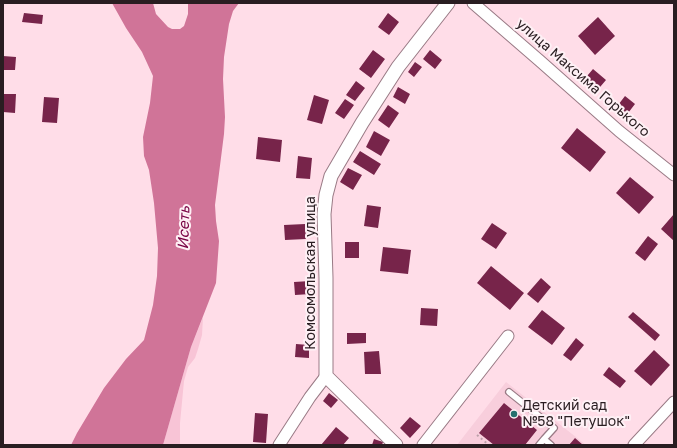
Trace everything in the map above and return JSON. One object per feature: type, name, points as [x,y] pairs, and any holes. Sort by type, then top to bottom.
[{"type":"street","name":"Комсомольская улица","points":[[326,376],[326,278],[324,214],[326,195],[331,176],[362,123],[398,67],[448,3]]},
{"type":"street","name":"улица Максима Горького","points":[[473,3],[619,131],[674,175]]},
{"type":"street","points":[[423,445],[508,336]]},
{"type":"street","points":[[279,445],[310,397],[326,376],[396,445]]},
{"type":"street","points":[[634,445],[674,402]]},
{"type":"lane","points":[[509,392],[554,428],[539,445]]},
{"type":"lane","points":[[544,439],[552,445]]},
{"type":"path","points":[[477,435],[489,445]]},
{"type":"shaded area","points":[[203,317],[202,335],[198,349],[195,358],[188,367],[184,381],[180,423],[180,445],[163,445],[191,347]]},
{"type":"shaded area","name":"Детский сад №58 \"Петушок\"","points":[[506,382],[586,445],[457,445]]},
{"type":"water","name":"Исеть","points":[[112,3],[153,3],[156,14],[168,27],[172,29],[180,29],[184,26],[188,14],[188,3],[239,3],[233,11],[229,24],[224,57],[224,134],[215,205],[219,241],[216,283],[191,347],[163,445],[71,445],[104,388],[126,359],[144,340],[153,305],[157,276],[158,248],[154,203],[149,170],[144,156],[143,137],[150,103],[153,76],[142,52]]},
{"type":"building","points":[[24,13],[43,15],[42,24],[22,22]]},
{"type":"building","points":[[388,13],[399,22],[389,35],[378,27]]},
{"type":"building","points":[[598,17],[615,36],[595,55],[578,36]]},
{"type":"building","points":[[373,50],[385,59],[371,78],[359,69]]},
{"type":"building","points":[[430,50],[442,60],[435,69],[423,59]]},
{"type":"building","points":[[3,56],[16,57],[15,70],[3,70]]},
{"type":"building","points":[[415,62],[422,67],[414,77],[408,72]]},
{"type":"building","points":[[593,69],[606,80],[595,93],[582,82]]},
{"type":"building","points":[[356,81],[365,88],[355,101],[346,95]]},
{"type":"building","points":[[398,87],[410,94],[405,104],[393,97]]},
{"type":"building","points":[[3,94],[16,94],[15,113],[3,112]]},
{"type":"building","points":[[314,95],[329,100],[322,124],[307,120]]},
{"type":"building","points":[[625,96],[635,104],[625,117],[615,109]]},
{"type":"building","points":[[44,97],[59,98],[57,123],[42,122]]},
{"type":"building","points":[[345,99],[354,105],[344,119],[335,113]]},
{"type":"building","points":[[388,105],[399,113],[389,128],[378,120]]},
{"type":"building","points":[[577,128],[606,152],[590,172],[561,148]]},
{"type":"building","points":[[374,131],[390,140],[381,156],[366,147]]},
{"type":"building","points":[[258,137],[282,140],[280,162],[256,159]]},
{"type":"building","points":[[360,151],[381,164],[374,175],[353,162]]},
{"type":"building","points":[[298,156],[312,158],[310,179],[296,178]]},
{"type":"building","points":[[348,168],[362,175],[353,190],[340,182]]},
{"type":"building","points":[[630,177],[654,197],[639,214],[616,193]]},
{"type":"building","points":[[367,205],[381,207],[378,228],[364,226]]},
{"type":"building","points":[[674,214],[674,241],[661,229]]},
{"type":"building","points":[[492,223],[507,233],[496,249],[481,239]]},
{"type":"building","points":[[305,224],[306,239],[285,240],[284,225]]},
{"type":"building","points":[[648,236],[658,244],[645,261],[635,253]]},
{"type":"building","points":[[345,242],[359,242],[359,258],[345,258]]},
{"type":"building","points":[[383,247],[411,250],[408,274],[380,271]]},
{"type":"building","points":[[491,266],[524,293],[510,310],[477,283]]},
{"type":"building","points":[[541,278],[551,287],[538,303],[527,294]]},
{"type":"building","points":[[310,281],[311,294],[295,295],[294,282]]},
{"type":"building","points":[[421,308],[438,309],[437,326],[420,325]]},
{"type":"building","points":[[542,310],[565,328],[552,345],[528,327]]},
{"type":"building","points":[[633,312],[660,335],[655,341],[628,317]]},
{"type":"building","points":[[347,333],[366,333],[366,343],[347,344]]},
{"type":"building","points":[[576,338],[584,345],[571,361],[563,355]]},
{"type":"building","points":[[296,344],[309,345],[309,358],[295,357]]},
{"type":"building","points":[[654,350],[670,365],[651,386],[634,371]]},
{"type":"building","points":[[379,351],[381,374],[365,374],[364,352]]},
{"type":"building","points":[[609,367],[626,381],[620,388],[603,375]]},
{"type":"building","points":[[329,393],[338,400],[331,408],[323,401]]},
{"type":"building","points":[[504,403],[537,430],[525,445],[494,445],[479,433]]},
{"type":"building","points":[[255,413],[268,414],[266,443],[253,442]]},
{"type":"building","points":[[410,417],[421,426],[410,438],[400,428]]},
{"type":"building","points":[[336,427],[349,438],[343,445],[321,445]]},
{"type":"building","points":[[575,438],[583,445],[569,445]]},
{"type":"building","points":[[374,439],[383,442],[382,445],[372,445]]},
{"type":"place","name":"Детский сад №58 \"Петушок\"","points":[[514,414]]}]
